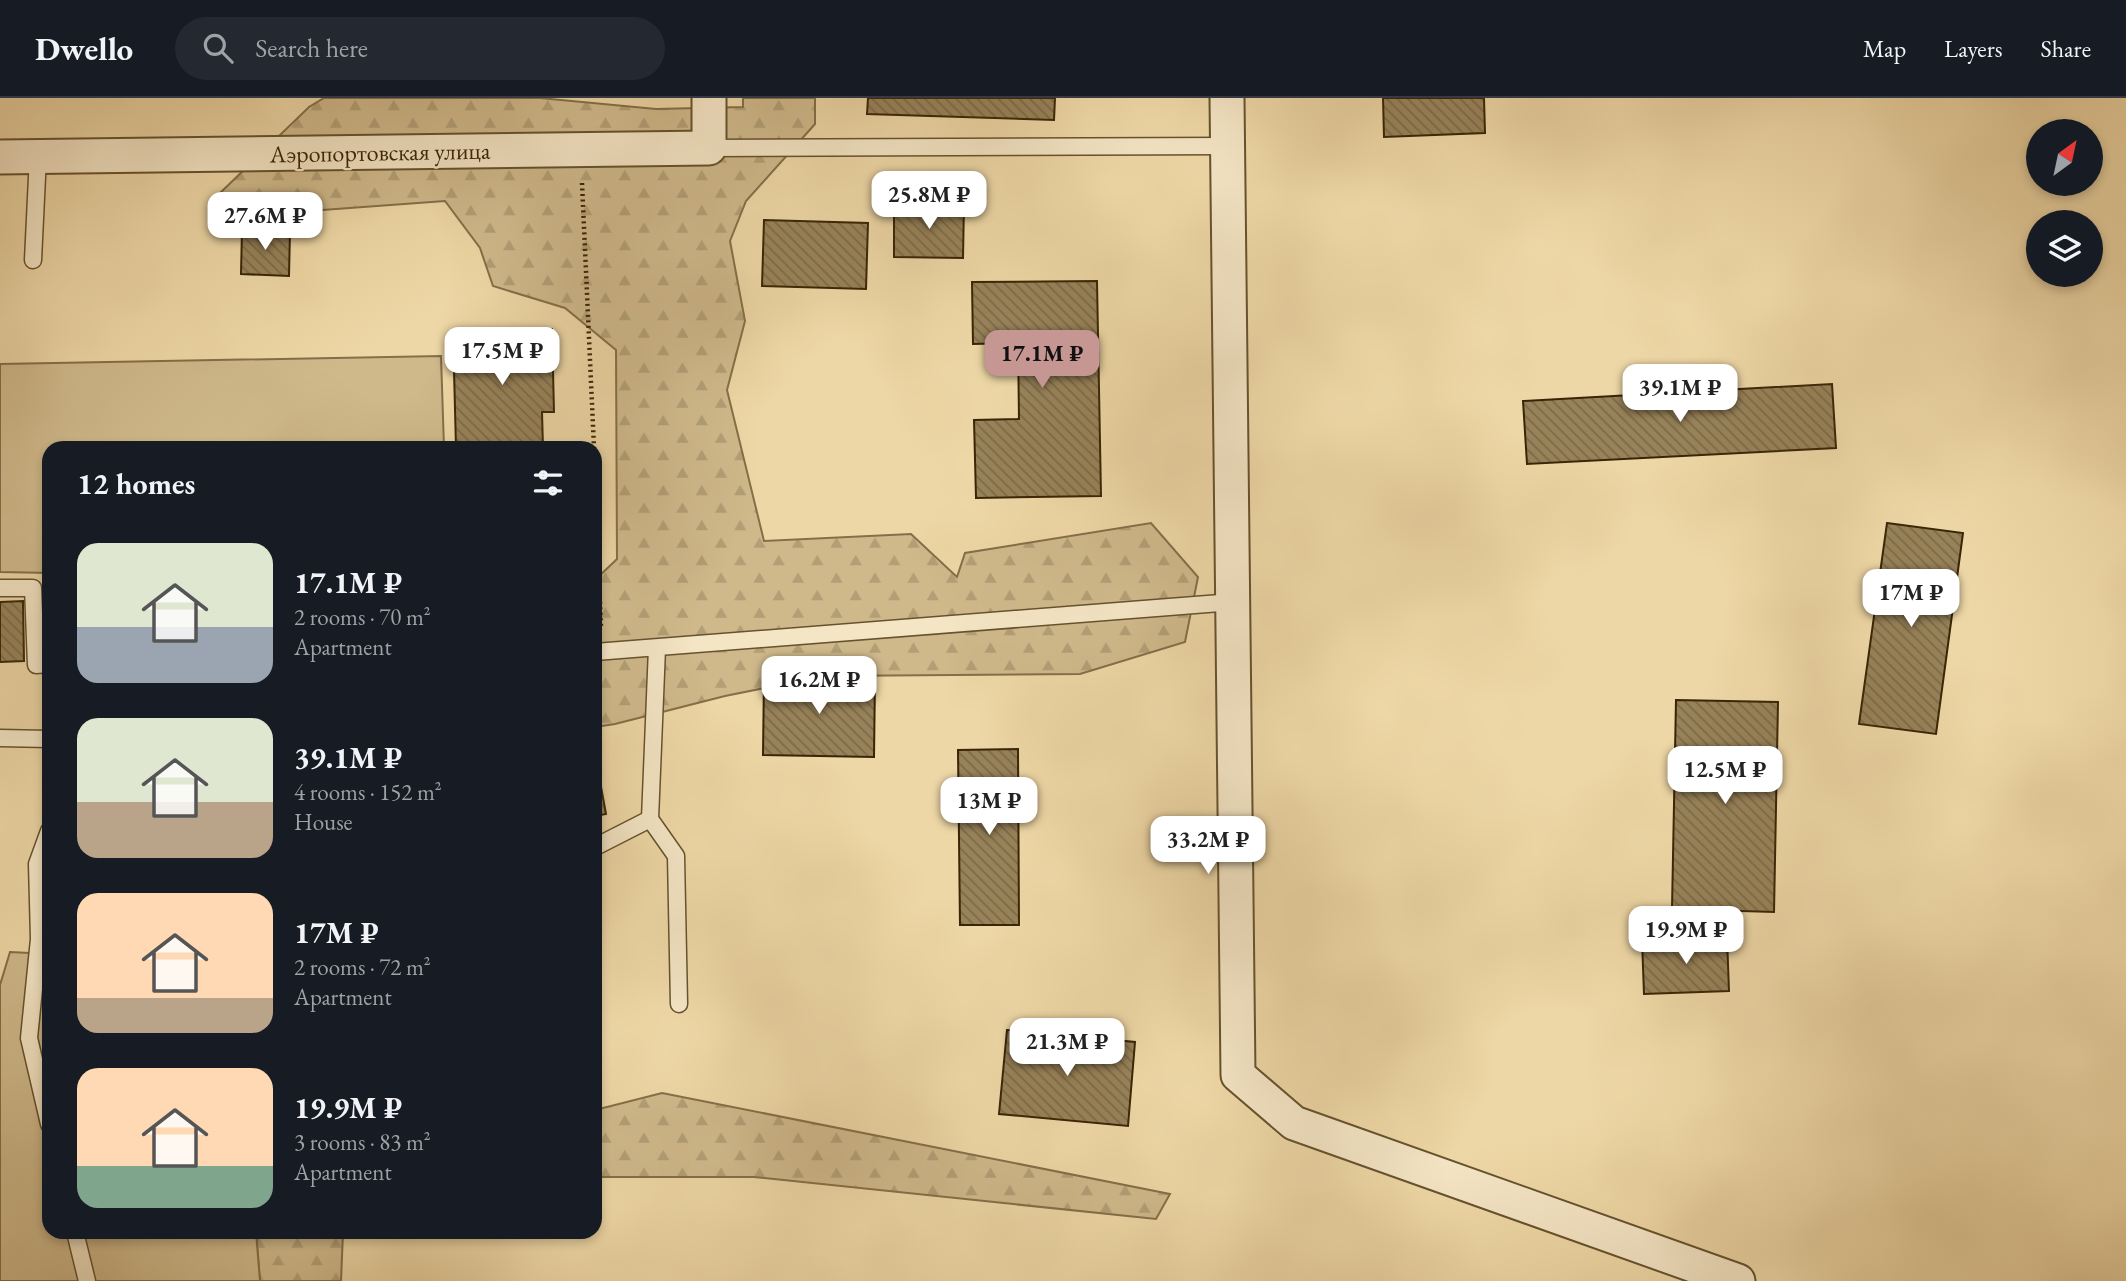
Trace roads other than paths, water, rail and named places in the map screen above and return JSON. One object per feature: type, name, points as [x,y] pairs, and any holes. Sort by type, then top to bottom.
[{"type":"street","points":[[709,98],[709,148]]},
{"type":"street","points":[[1227,98],[1238,1075],[1293,1123],[1738,1281]]},
{"type":"street","name":"Аэропортовская улица","points":[[0,157],[709,148]]},
{"type":"lane","points":[[709,148],[1228,146]]},
{"type":"lane","points":[[33,260],[38,156]]},
{"type":"lane","points":[[0,588],[33,588],[36,664],[42,664]]},
{"type":"lane","points":[[602,652],[1233,602]]},
{"type":"lane","points":[[657,648],[650,819],[676,856],[679,1004]]},
{"type":"lane","points":[[0,738],[42,739]]},
{"type":"lane","points":[[602,843],[650,819]]},
{"type":"lane","points":[[42,850],[37,864],[42,917]]},
{"type":"lane","points":[[42,951],[29,1038],[42,1095]]},
{"type":"lane","points":[[77,1239],[87,1281]]}]
